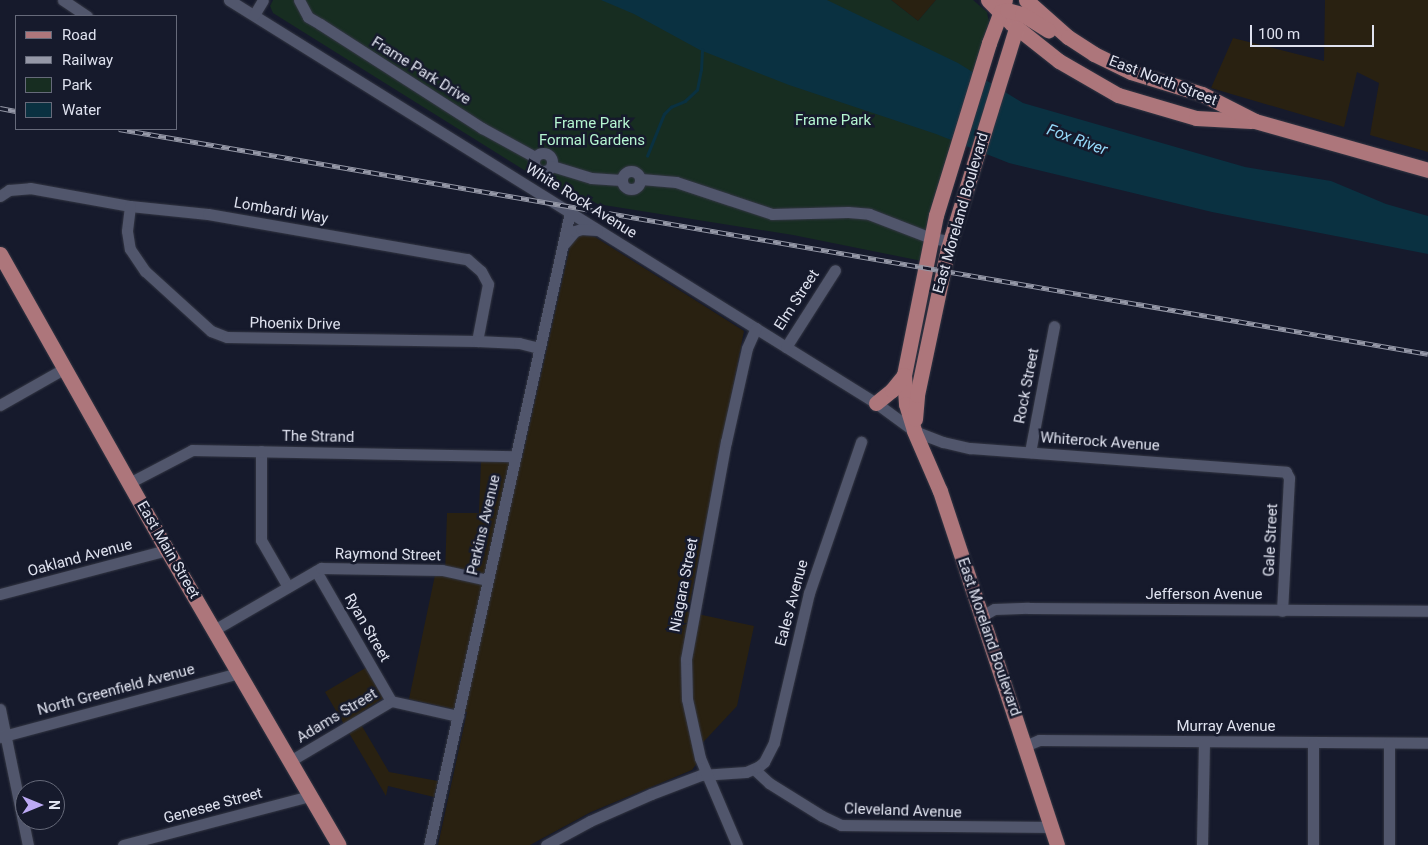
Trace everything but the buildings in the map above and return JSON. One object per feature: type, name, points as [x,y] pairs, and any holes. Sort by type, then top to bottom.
[{"type":"main road","points":[[988,0],[1016,9],[1091,61],[1124,77],[1152,79]]},
{"type":"main road","points":[[992,73],[1016,9]]},
{"type":"main road","name":"East North Street","points":[[1016,9],[1057,28],[1110,62],[1152,79],[1202,94],[1256,121],[1428,170]]},
{"type":"main road","name":"East North Street","points":[[1016,9],[1043,49],[1072,70],[1118,95],[1196,118],[1256,121]]},
{"type":"main road","name":"East Moreland Boulevard","points":[[1016,9],[992,73],[967,151],[931,238],[904,375],[906,404],[914,430],[940,491],[1057,845]]},
{"type":"main road","points":[[992,73],[1009,62],[1024,48],[1043,49]]},
{"type":"main road","name":"East Moreland Boulevard","points":[[914,430],[917,395],[932,321],[950,242],[964,192],[967,151],[992,73]]},
{"type":"main road","name":"East Main Street","points":[[0,254],[128,483],[339,845]]},
{"type":"main road","points":[[915,317],[932,321]]},
{"type":"main road","points":[[876,403],[892,390],[904,375]]},
{"type":"street","points":[[63,0],[86,15]]},
{"type":"street","name":"White Rock Avenue","points":[[229,0],[876,403],[914,430]]},
{"type":"street","points":[[254,15],[263,0]]},
{"type":"street","name":"Frame Park Drive","points":[[299,0],[308,17],[482,128],[535,157],[534,163],[539,170],[545,171],[552,166],[591,178],[621,180],[624,173],[632,170],[640,175],[641,179],[676,182],[772,214],[848,212],[869,214],[931,238],[950,242]]},
{"type":"street","name":"Lombardi Way","points":[[0,196],[9,190],[30,188],[130,206],[208,214],[467,259],[481,271],[488,284],[477,341]]},
{"type":"street","name":"Phoenix Drive","points":[[130,206],[127,231],[130,249],[144,270],[211,331],[227,337],[248,339],[477,341],[519,343],[539,348]]},
{"type":"street","name":"Perkins Avenue","points":[[429,845],[570,212]]},
{"type":"street","points":[[559,260],[565,242],[571,234],[581,229],[601,231]]},
{"type":"street","name":"Elm Street","points":[[786,347],[834,270]]},
{"type":"street","name":"Rock Street","points":[[1030,452],[1054,326]]},
{"type":"street","name":"Niagara Street","points":[[737,845],[706,774],[690,719],[686,688],[686,659],[726,442],[747,348],[756,328]]},
{"type":"street","points":[[0,404],[65,368]]},
{"type":"street","name":"Whiterock Avenue","points":[[914,430],[943,442],[970,448],[1286,472]]},
{"type":"street","name":"Eales Avenue","points":[[754,769],[764,762],[774,742],[808,593],[861,442]]},
{"type":"street","name":"The Strand","points":[[128,483],[192,450],[515,456]]},
{"type":"street","points":[[261,451],[261,540],[288,587]]},
{"type":"street","name":"Gale Street","points":[[1282,610],[1289,478],[1286,472]]},
{"type":"street","name":"Oakland Avenue","points":[[0,594],[167,550]]},
{"type":"street","name":"Raymond Street","points":[[214,630],[316,571],[340,568],[442,570],[487,580]]},
{"type":"street","name":"Ryan Street","points":[[316,571],[391,701]]},
{"type":"street","name":"Jefferson Avenue","points":[[982,616],[994,609],[1428,611]]},
{"type":"street","name":"North Greenfield Avenue","points":[[3,736],[239,673]]},
{"type":"street","name":"Adams Street","points":[[290,761],[391,701],[458,716]]},
{"type":"street","points":[[0,709],[3,736],[28,845]]},
{"type":"street","name":"Murray Avenue","points":[[1025,746],[1039,740],[1428,743]]},
{"type":"street","points":[[1202,845],[1204,742]]},
{"type":"street","points":[[1313,845],[1314,743]]},
{"type":"street","points":[[1389,845],[1390,743]]},
{"type":"street","points":[[546,845],[624,805],[706,774],[754,769]]},
{"type":"street","name":"Cleveland Avenue","points":[[754,769],[777,788],[822,816],[841,825],[1051,827]]},
{"type":"street","name":"Genesee Street","points":[[123,845],[310,796]]},
{"type":"shaded area","points":[[891,0],[936,0],[918,21]]},
{"type":"shaded area","points":[[1325,0],[1428,0],[1428,152],[1370,135],[1379,83],[1357,72],[1344,127],[1211,88],[1233,38],[1324,61]]},
{"type":"shaded area","points":[[582,235],[595,237],[744,331],[688,612],[754,626],[737,706],[694,752],[697,763],[692,770],[591,812],[530,845],[438,845],[467,712],[409,699],[435,575],[445,574],[447,513],[479,513],[481,460],[522,459],[571,242]]},
{"type":"shaded area","points":[[367,667],[383,698],[356,716],[389,772],[438,781],[434,797],[388,786],[386,796],[325,692]]},
{"type":"green space","name":"Frame Park","points":[[273,0],[891,0],[918,21],[936,0],[973,0],[987,12],[989,22],[922,261],[793,235],[572,200],[273,13],[270,6]]},
{"type":"water","name":"Fox River","points":[[601,0],[827,0],[958,63],[1023,103],[1245,167],[1331,181],[1386,204],[1428,216],[1428,254],[1212,212],[1009,163],[936,134],[789,85],[700,50],[634,14]]},
{"type":"waterway","points":[[647,156],[664,114],[671,107],[685,101],[697,90],[702,50]]},
{"type":"railway","points":[[0,108],[15,111]]},
{"type":"railway","points":[[125,130],[1428,354]]},
{"type":"park label","name":"Frame Park Formal Gardens","points":[[592,132]]}]
